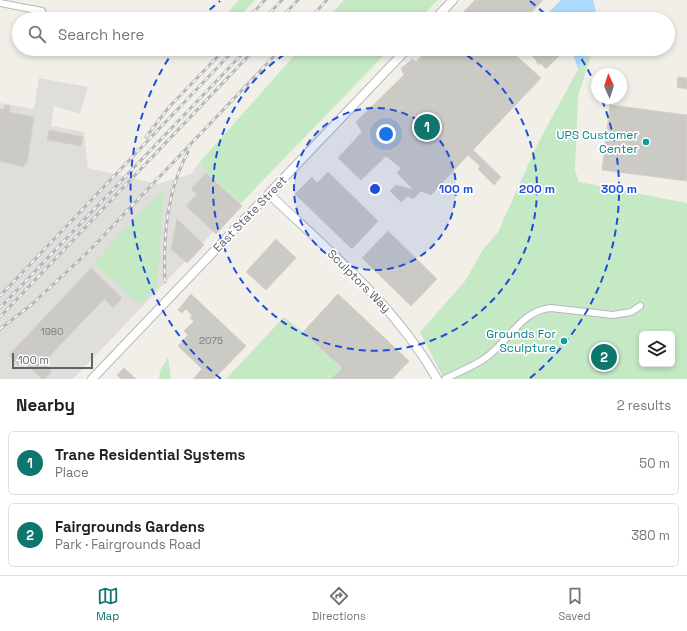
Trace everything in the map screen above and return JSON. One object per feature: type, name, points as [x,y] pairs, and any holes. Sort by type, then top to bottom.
[{"type":"street","points":[[442,12],[453,0]]},
{"type":"street","points":[[0,3],[42,11]]},
{"type":"street","name":"East State Street","points":[[92,379],[400,56]]},
{"type":"street","name":"Sculptors Way","points":[[269,194],[385,305],[411,337],[437,379]]},
{"type":"street","points":[[445,379],[485,358],[528,316],[541,308],[613,315],[627,313],[640,306]]},
{"type":"shaded area","points":[[39,78],[88,87],[80,114],[54,106],[51,126],[84,132],[88,168],[158,184],[191,174],[199,163],[240,204],[73,379],[0,379],[0,103],[34,109]]},
{"type":"green space","points":[[239,0],[255,0],[244,12],[228,12]]},
{"type":"green space","points":[[344,0],[438,0],[426,12],[333,12]]},
{"type":"green space","points":[[294,56],[383,56],[240,204],[199,163]]},
{"type":"green space","points":[[585,56],[591,56],[578,96],[575,170],[579,182],[687,203],[687,379],[444,379],[420,332],[465,281],[482,251],[498,232],[537,145]]},
{"type":"green space","points":[[164,189],[157,287],[139,304],[93,263]]},
{"type":"green space","points":[[284,317],[303,332],[341,368],[331,379],[226,379]]},
{"type":"green space","points":[[168,357],[171,379],[159,379],[160,371]]},
{"type":"water","points":[[561,0],[593,0],[596,12],[549,12]]},
{"type":"water","points":[[574,56],[585,56],[578,69]]},
{"type":"building","points":[[475,0],[543,0],[532,12],[464,12]]},
{"type":"building","points":[[422,56],[517,56],[541,78],[473,150],[501,177],[494,185],[478,169],[480,166],[468,155],[431,195],[421,191],[413,199],[408,196],[401,202],[390,191],[396,185],[414,190],[397,173],[401,168],[386,156],[361,180],[338,158],[362,132],[356,122],[404,75],[401,68],[413,59],[416,62]]},
{"type":"building","points":[[532,56],[559,56],[546,69],[540,63],[539,65],[536,62],[537,61]]},
{"type":"building","points":[[678,77],[687,78],[687,89],[677,87]]},
{"type":"building","points":[[5,105],[10,106],[9,112],[34,117],[27,164],[24,164],[23,167],[0,161],[0,109],[4,109]]},
{"type":"building","name":"UPS Customer Center","points":[[610,105],[687,115],[687,181],[602,170]]},
{"type":"building","points":[[49,130],[83,137],[81,146],[47,140]]},
{"type":"building","points":[[328,172],[378,221],[352,249],[295,194],[312,177],[317,183]]},
{"type":"building","points":[[206,173],[242,206],[216,234],[186,206],[197,194],[191,189]]},
{"type":"building","points":[[177,219],[204,245],[187,263],[171,249]]},
{"type":"building","points":[[388,231],[437,279],[411,306],[362,258]]},
{"type":"building","points":[[276,239],[296,258],[266,290],[246,272]]},
{"type":"building","points":[[91,268],[122,298],[113,308],[104,299],[43,363],[52,371],[45,379],[42,379],[23,361],[19,366],[9,355]]},
{"type":"building","points":[[191,294],[246,346],[214,379],[193,379],[202,369],[178,346],[188,335],[184,331],[194,321],[190,318],[192,315],[186,309],[182,313],[178,310]]},
{"type":"building","points":[[338,294],[409,361],[392,379],[331,379],[342,368],[303,332]]},
{"type":"building","points":[[124,368],[136,379],[121,379],[117,375]]},
{"type":"railway","points":[[254,12],[265,0]]},
{"type":"railway","points":[[271,12],[282,0]]},
{"type":"railway","points":[[287,12],[298,0]]},
{"type":"railway","points":[[316,12],[327,0]]},
{"type":"railway","points":[[146,137],[169,107],[218,56]]},
{"type":"railway","points":[[0,296],[228,56]]},
{"type":"railway","points":[[0,308],[240,56]]},
{"type":"railway","points":[[0,317],[248,56]]},
{"type":"railway","points":[[0,329],[31,305],[88,252],[274,56]]},
{"type":"railway","points":[[165,282],[166,232],[171,198],[175,182],[188,152]]},
{"type":"place","name":"Trane Residential Systems","points":[[427,127]]},
{"type":"place","name":"UPS Customer Center","points":[[646,142]]},
{"type":"place","name":"Grounds For Sculpture","points":[[564,341]]},
{"type":"place","name":"Fairgrounds Gardens","points":[[604,357]]}]
